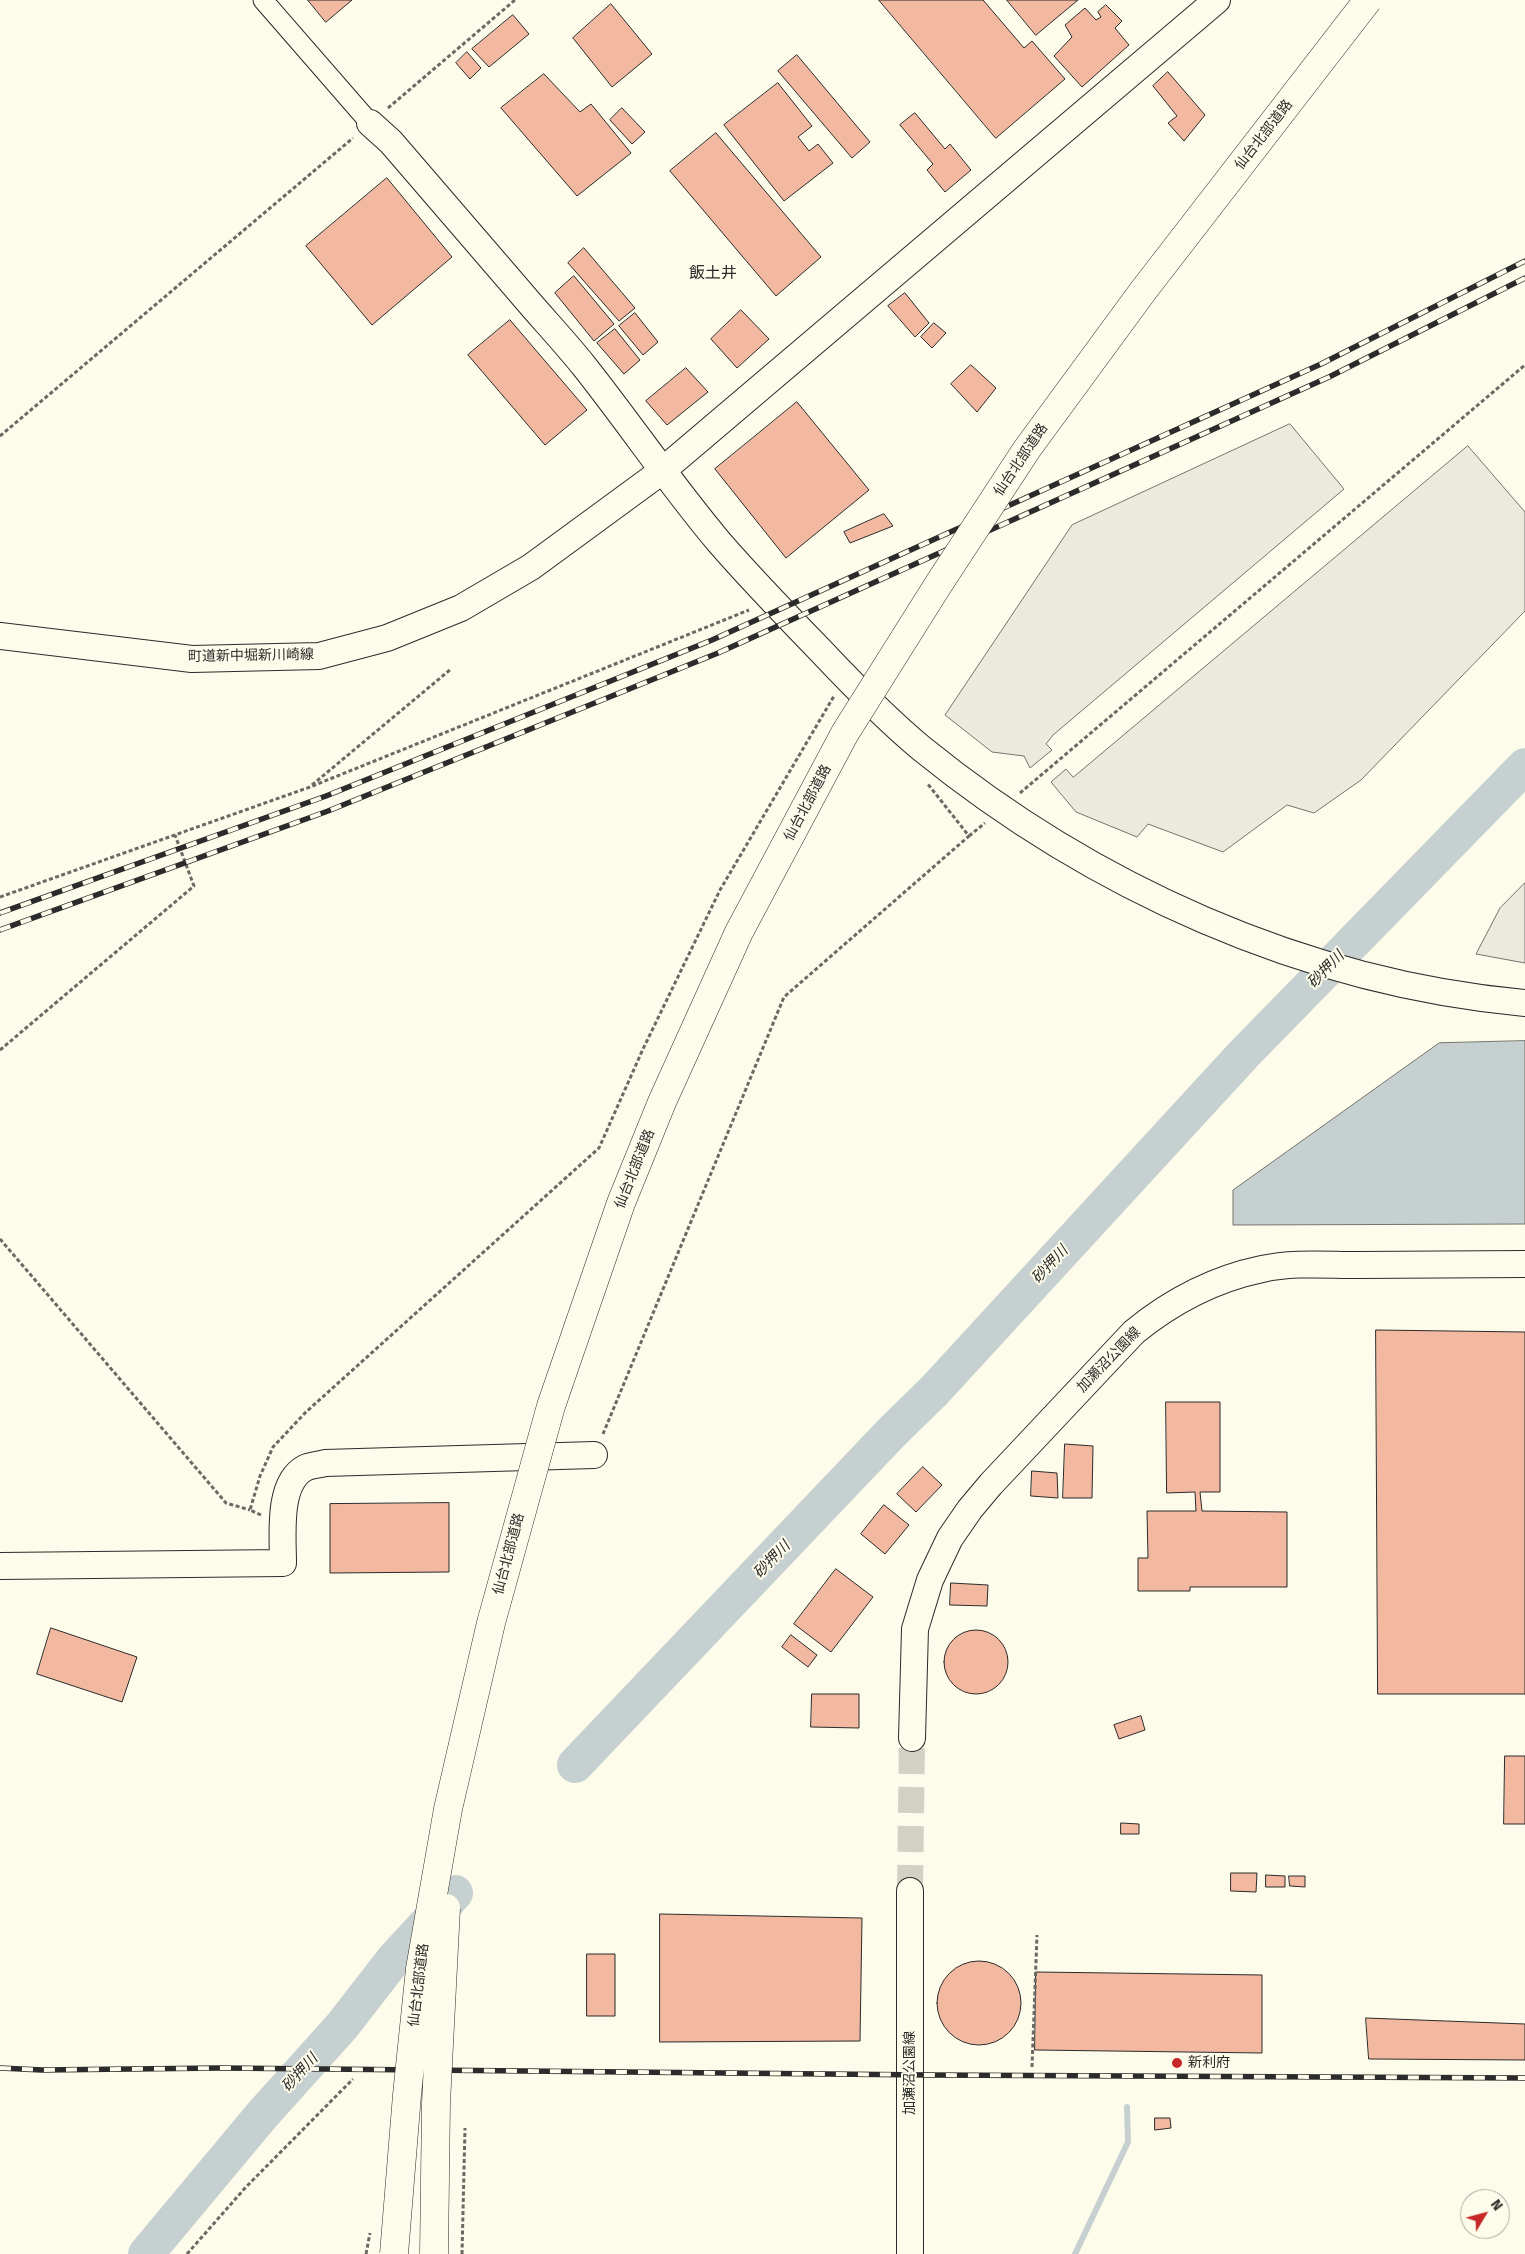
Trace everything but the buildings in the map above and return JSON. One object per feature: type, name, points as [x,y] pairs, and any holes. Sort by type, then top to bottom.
[{"type":"highway","name":"仙台北部道路","points":[[394,2254],[420,1969],[448,1809],[491,1623],[551,1406],[621,1203],[662,1102],[739,932],[845,733],[1027,449],[1143,291],[1368,0]]},
{"type":"highway","name":"仙台北部道路","points":[[434,2254],[436,2104],[447,1883],[469,1720]]},
{"type":"street","points":[[262,0],[370,123],[391,142],[583,366],[662,471],[715,537],[772,600],[846,676],[920,747],[1001,809],[1096,868],[1174,907],[1259,942],[1373,978],[1488,1000],[1525,1003]]},
{"type":"street","name":"町道新中堀新川崎線","points":[[0,636],[192,659],[319,656],[387,638],[461,608],[531,567],[662,471],[1217,0]]},
{"type":"street","name":"加瀬沼公園線","points":[[912,1738],[915,1629],[930,1580],[950,1538],[970,1509],[991,1484],[1134,1332],[1153,1317],[1195,1291],[1262,1269],[1305,1265],[1525,1264]]},
{"type":"street","points":[[0,1566],[283,1563],[284,1503],[292,1480],[305,1468],[325,1463],[594,1455]]},
{"type":"street","name":"加瀬沼公園線","points":[[910,1891],[910,2254]]},
{"type":"path","points":[[0,436],[515,0]]},
{"type":"path","points":[[1001,809],[1525,365]]},
{"type":"path","points":[[0,897],[310,787],[772,600]]},
{"type":"path","points":[[310,787],[451,669]]},
{"type":"path","points":[[250,1510],[260,1476],[273,1447],[306,1412],[599,1148],[643,1049],[720,890],[846,676]]},
{"type":"path","points":[[594,1455],[784,997],[969,836],[926,782]]},
{"type":"path","points":[[0,1050],[194,886],[175,835]]},
{"type":"path","points":[[0,1239],[226,1504],[250,1510],[283,1525]]},
{"type":"path","points":[[1032,2067],[1037,1935]]},
{"type":"path","points":[[187,2254],[246,2187],[353,2079]]},
{"type":"path","points":[[462,2254],[465,2128]]},
{"type":"shaded area","points":[[1290,424],[1344,489],[1053,735],[1046,744],[1052,750],[1030,768],[1024,756],[992,752],[945,715],[1072,525]]},
{"type":"shaded area","points":[[1468,446],[1525,512],[1525,611],[1361,780],[1314,813],[1287,805],[1223,852],[1148,824],[1137,837],[1076,812],[1051,782],[1066,769],[1073,777]]},
{"type":"shaded area","points":[[1525,883],[1525,963],[1476,954],[1500,908]]},
{"type":"shaded area","points":[[1525,1041],[1525,1224],[1233,1225],[1233,1190],[1439,1043]]},
{"type":"waterway","name":"砂押川","points":[[575,1765],[892,1432],[934,1391],[1243,1055],[1525,766]]},
{"type":"waterway","name":"砂押川","points":[[146,2254],[262,2115],[342,2026],[394,1959],[455,1893]]},
{"type":"waterway","points":[[1075,2254],[1128,2142],[1127,2107]]},
{"type":"tunnel","points":[[910,1891],[912,1738]]},
{"type":"railway","points":[[0,913],[326,796],[712,640],[1321,364],[1525,261]]},
{"type":"railway","points":[[0,930],[328,811],[718,653],[1329,377],[1525,278]]},
{"type":"railway","points":[[0,2068],[42,2070],[221,2068],[929,2075],[1525,2078]]},
{"type":"place","name":"新利府","points":[[1177,2063]]},
{"type":"district","name":"飯土井","points":[[713,274]]}]
